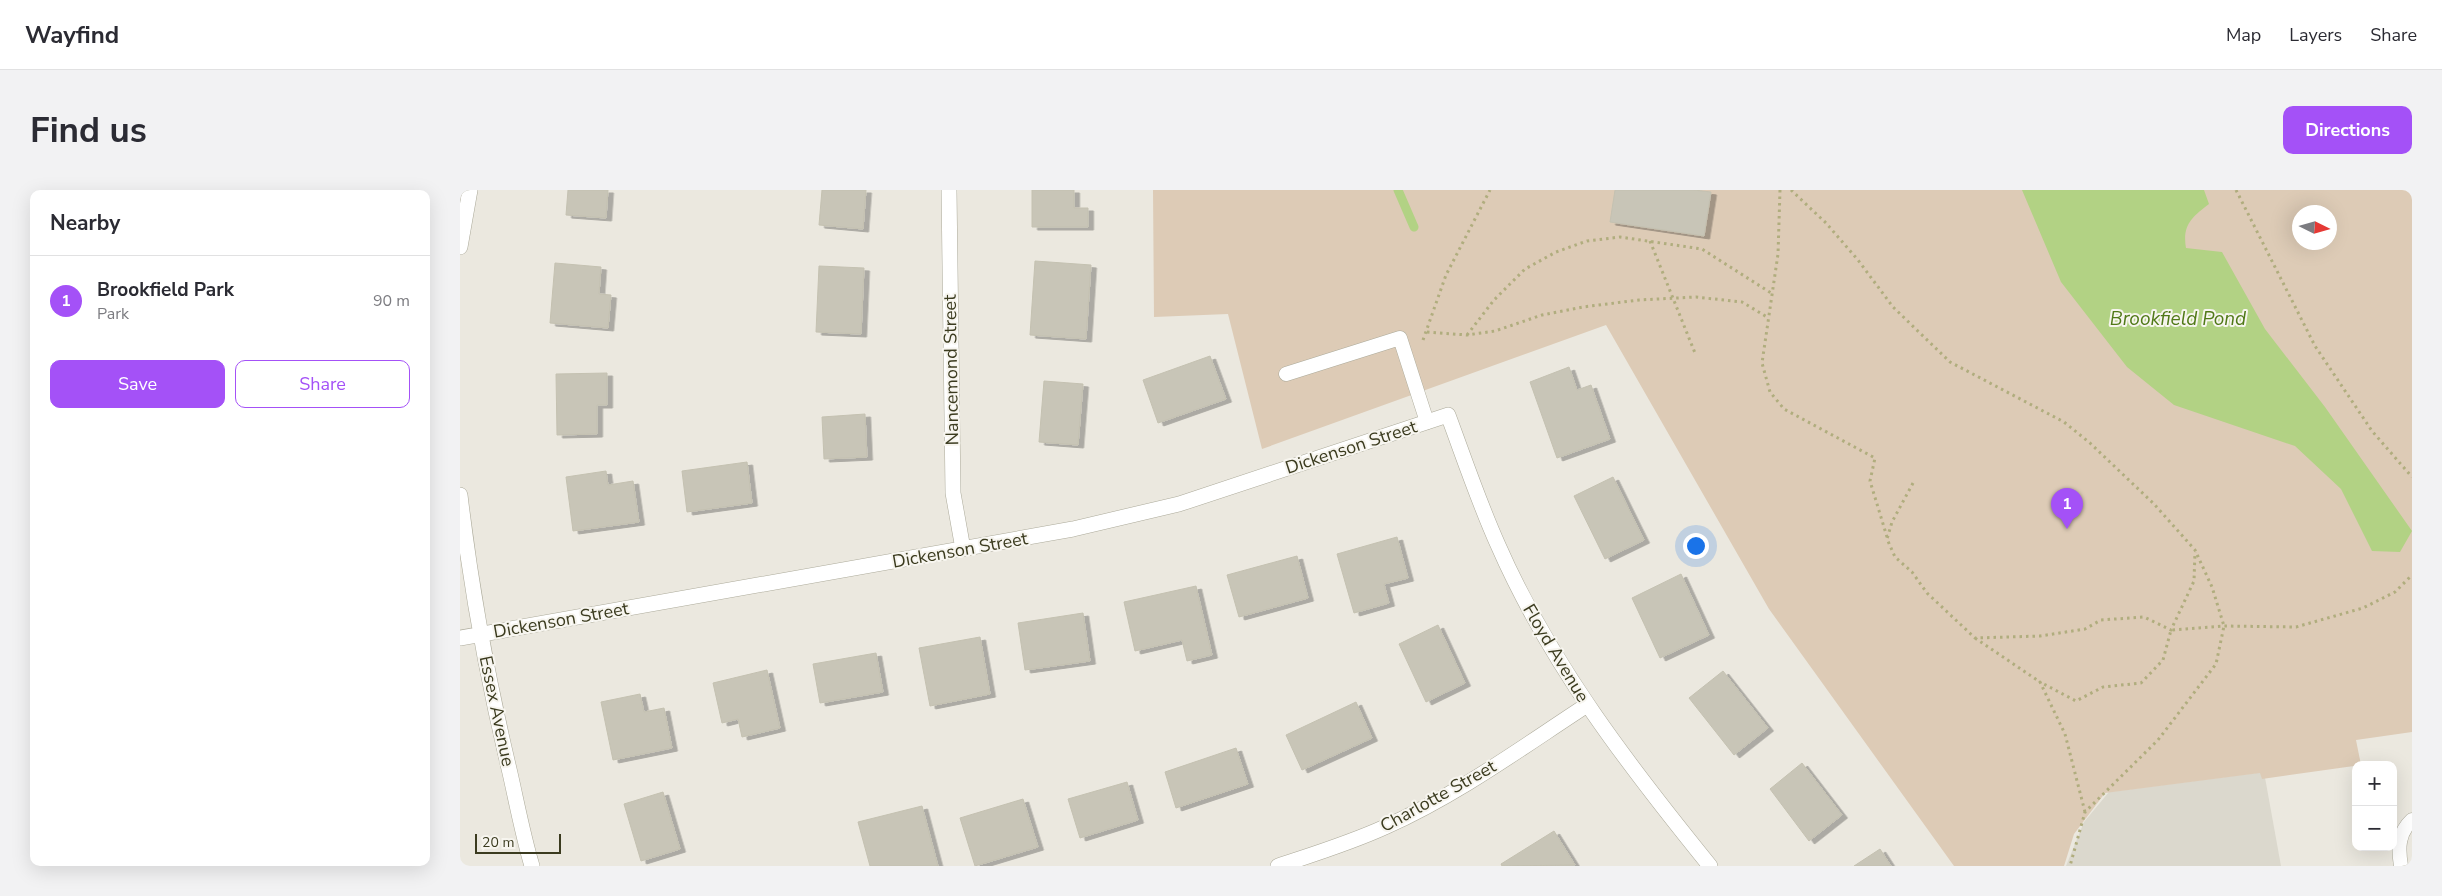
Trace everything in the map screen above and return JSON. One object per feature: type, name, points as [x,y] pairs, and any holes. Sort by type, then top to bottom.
[{"type":"street","points":[[460,248],[470,190]]},
{"type":"street","name":"Nancemond Street","points":[[949,190],[952,493],[963,550]]},
{"type":"street","name":"Dickenson Street","points":[[460,638],[1073,529],[1179,504],[1448,414]]},
{"type":"street","name":"Floyd Avenue","points":[[1448,414],[1497,545],[1537,622],[1587,705],[1633,770],[1710,866]]},
{"type":"street","name":"Essex Avenue","points":[[460,495],[469,571],[499,728],[532,866]]},
{"type":"street","name":"Charlotte Street","points":[[1278,866],[1331,849],[1434,802],[1478,776],[1587,705]]},
{"type":"lane","points":[[1286,374],[1400,338],[1427,422]]},
{"type":"lane","points":[[2401,866],[2398,849],[2400,834],[2412,820]]},
{"type":"path","points":[[1410,370],[1446,275],[1490,190]]},
{"type":"path","points":[[1780,190],[1778,254],[1762,363],[1770,392],[1784,409],[1875,458],[1870,481],[1887,539],[1895,557],[1912,572],[1927,593],[1975,638],[2040,682],[2076,701],[2103,687],[2141,683],[2163,660],[2171,630],[2194,581],[2195,550]]},
{"type":"path","points":[[1791,190],[1826,223],[1858,260],[1893,307],[1950,362],[2064,422],[2090,443],[2154,504],[2195,550],[2212,586],[2224,626],[2216,664],[2158,740],[2085,812],[2070,866]]},
{"type":"path","points":[[2236,190],[2314,346],[2372,431],[2412,477]]},
{"type":"path","points":[[1467,335],[1494,300],[1525,269],[1556,252],[1587,242],[1620,237],[1702,248],[1772,294]]},
{"type":"path","points":[[1650,241],[1695,353]]},
{"type":"path","points":[[1426,332],[1467,335],[1496,331],[1542,315],[1583,307],[1673,298],[1696,297],[1742,302],[1768,317]]},
{"type":"path","points":[[1887,539],[1892,522],[1913,483]]},
{"type":"path","points":[[1975,638],[2040,636],[2085,629],[2101,620],[2144,617],[2171,630],[2224,626],[2296,627],[2363,608],[2395,592],[2412,576]]},
{"type":"path","points":[[2040,682],[2064,734],[2085,812]]},
{"type":"shaded area","points":[[1153,190],[2412,190],[2412,732],[2356,740],[2360,761],[2352,761],[2352,766],[2262,779],[2260,773],[2105,793],[2074,834],[2064,866],[1954,866],[1769,609],[1606,325],[1262,449],[1228,314],[1154,317]]},
{"type":"shaded area","points":[[2264,772],[2281,866],[2066,866],[2084,822],[2109,792]]},
{"type":"water","name":"Brookfield Pond","points":[[2022,190],[2204,190],[2209,204],[2193,218],[2187,227],[2186,248],[2222,252],[2265,329],[2325,407],[2412,531],[2400,552],[2372,551],[2341,489],[2295,446],[2174,405],[2127,367],[2061,282]]},
{"type":"building","points":[[568,190],[608,190],[606,218],[566,215]]},
{"type":"building","points":[[822,190],[866,190],[863,229],[819,225]]},
{"type":"building","points":[[1032,190],[1074,190],[1074,208],[1088,208],[1088,227],[1032,227]]},
{"type":"building","points":[[1615,190],[1694,190],[1711,192],[1704,236],[1610,222]]},
{"type":"building","points":[[1035,261],[1091,265],[1086,339],[1030,335]]},
{"type":"building","points":[[555,263],[601,267],[599,294],[611,295],[608,328],[550,323]]},
{"type":"building","points":[[819,266],[864,268],[861,334],[816,332]]},
{"type":"building","points":[[1210,356],[1226,399],[1158,423],[1143,380]]},
{"type":"building","points":[[1569,367],[1577,390],[1591,385],[1610,439],[1557,458],[1530,382]]},
{"type":"building","points":[[607,373],[607,405],[597,405],[597,434],[557,435],[556,374]]},
{"type":"building","points":[[1044,381],[1083,384],[1078,445],[1039,442]]},
{"type":"building","points":[[865,414],[867,457],[824,459],[822,417]]},
{"type":"building","points":[[747,462],[752,503],[687,512],[682,471]]},
{"type":"building","points":[[606,471],[608,485],[633,481],[639,522],[573,531],[566,477]]},
{"type":"building","points":[[1613,477],[1644,540],[1605,559],[1574,496]]},
{"type":"building","points":[[1397,537],[1408,578],[1384,584],[1389,603],[1354,613],[1337,554]]},
{"type":"building","points":[[1297,556],[1308,598],[1239,617],[1227,575]]},
{"type":"building","points":[[1681,574],[1709,635],[1660,658],[1632,598]]},
{"type":"building","points":[[1196,586],[1212,655],[1187,661],[1182,640],[1135,651],[1124,602]]},
{"type":"building","points":[[1083,613],[1090,661],[1025,670],[1018,623]]},
{"type":"building","points":[[1438,625],[1465,683],[1426,702],[1399,644]]},
{"type":"building","points":[[980,637],[990,694],[930,706],[919,648]]},
{"type":"building","points":[[876,653],[883,692],[820,703],[813,664]]},
{"type":"building","points":[[767,670],[780,728],[742,737],[738,719],[722,723],[713,683]]},
{"type":"building","points":[[1723,671],[1768,728],[1734,755],[1689,698]]},
{"type":"building","points":[[640,694],[644,712],[664,708],[672,748],[613,760],[601,702]]},
{"type":"building","points":[[1356,702],[1372,738],[1302,770],[1286,735]]},
{"type":"building","points":[[1236,748],[1248,784],[1176,808],[1165,772]]},
{"type":"building","points":[[1802,763],[1842,815],[1809,841],[1770,789]]},
{"type":"building","points":[[1127,782],[1138,820],[1080,838],[1068,799]]},
{"type":"building","points":[[663,792],[680,849],[641,861],[624,804]]},
{"type":"building","points":[[1023,799],[1038,847],[975,866],[960,818]]},
{"type":"building","points":[[922,806],[938,866],[870,866],[858,822]]},
{"type":"building","points":[[1554,831],[1575,865],[1502,866],[1501,864]]},
{"type":"building","points":[[1880,849],[1891,866],[1854,866]]},
{"type":"waterway","points":[[1398,190],[1414,227]]},
{"type":"place","name":"Brookfield Park","points":[[2067,529]]}]
